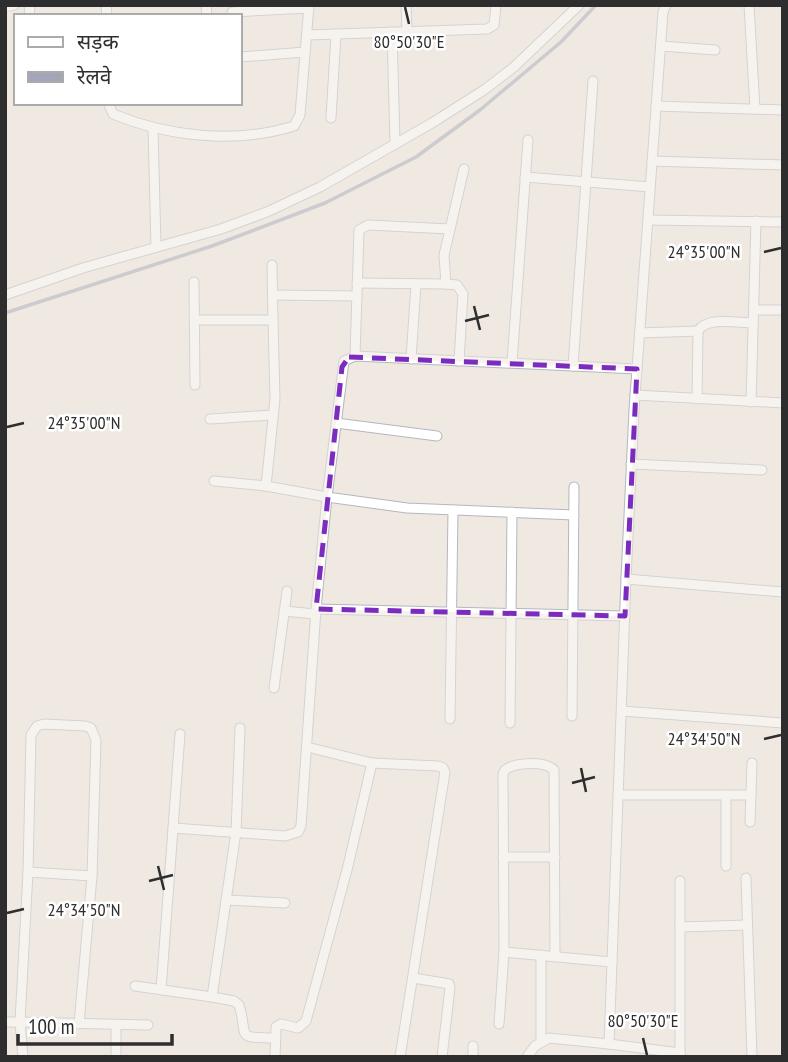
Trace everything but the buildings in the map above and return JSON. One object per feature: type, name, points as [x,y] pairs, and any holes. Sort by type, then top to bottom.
[{"type":"street","points":[[5,7],[14,5]]},
{"type":"street","points":[[406,5],[407,32]]},
{"type":"street","points":[[307,35],[491,28],[494,25],[496,5]]},
{"type":"street","points":[[610,1044],[631,464],[656,106],[666,5]]},
{"type":"street","points":[[749,5],[755,109]]},
{"type":"street","points":[[109,105],[113,114],[153,129],[171,132],[228,136],[295,126],[300,115],[309,6],[232,12]]},
{"type":"street","points":[[5,295],[83,268],[221,229],[267,212],[320,187],[484,90],[514,67],[578,6]]},
{"type":"street","points":[[393,32],[395,144]]},
{"type":"street","points":[[331,118],[336,34]]},
{"type":"street","points":[[661,46],[715,50]]},
{"type":"street","points":[[242,57],[305,52]]},
{"type":"street","points":[[573,366],[593,81]]},
{"type":"street","points":[[656,106],[783,110]]},
{"type":"street","points":[[153,129],[156,247]]},
{"type":"street","points":[[512,363],[528,140]]},
{"type":"street","points":[[652,161],[783,165]]},
{"type":"street","points":[[446,284],[443,265],[464,169]]},
{"type":"street","points":[[525,177],[650,187]]},
{"type":"street","points":[[648,220],[783,222]]},
{"type":"street","points":[[751,401],[756,221]]},
{"type":"street","points":[[355,356],[358,235],[363,226],[450,229]]},
{"type":"street","points":[[266,486],[275,383],[272,265]]},
{"type":"street","points":[[194,282],[195,384]]},
{"type":"street","points":[[357,283],[446,284],[461,288],[463,294],[459,361]]},
{"type":"street","points":[[411,359],[416,284]]},
{"type":"street","points":[[273,295],[357,296]]},
{"type":"street","points":[[754,310],[783,310]]},
{"type":"street","points":[[194,320],[273,320]]},
{"type":"street","points":[[697,398],[698,331],[701,326],[710,323],[754,323]]},
{"type":"street","points":[[640,333],[698,331]]},
{"type":"street","points":[[173,828],[285,835],[298,832],[301,826],[327,497],[342,367],[349,358],[355,356],[637,369]]},
{"type":"street","points":[[635,395],[783,403]]},
{"type":"street","points":[[210,419],[273,415]]},
{"type":"street","points":[[336,423],[437,436]]},
{"type":"street","points":[[631,464],[762,470]]},
{"type":"street","points":[[214,481],[266,486],[407,508],[574,515]]},
{"type":"street","points":[[572,716],[574,487]]},
{"type":"street","points":[[450,719],[453,510]]},
{"type":"street","points":[[510,723],[512,512]]},
{"type":"street","points":[[626,579],[783,592]]},
{"type":"street","points":[[274,688],[287,591]]},
{"type":"street","points":[[284,611],[625,616]]},
{"type":"street","points":[[622,711],[783,723]]},
{"type":"street","points":[[23,1057],[20,1022],[33,730],[44,724],[92,728],[96,740],[92,876],[79,1024]]},
{"type":"street","points":[[212,997],[236,832],[240,728]]},
{"type":"street","points":[[161,990],[180,734]]},
{"type":"street","points":[[307,747],[372,762],[438,766],[445,772],[400,1057]]},
{"type":"street","points":[[275,1057],[276,1027],[281,1024],[298,1028],[306,1021],[372,762]]},
{"type":"street","points":[[750,822],[752,763]]},
{"type":"street","points":[[499,1024],[504,952],[503,774],[514,765],[546,765],[554,770],[555,957]]},
{"type":"street","points":[[618,795],[751,794]]},
{"type":"street","points":[[726,795],[726,866]]},
{"type":"street","points":[[503,857],[555,857]]},
{"type":"street","points":[[28,872],[92,876]]},
{"type":"street","points":[[746,878],[751,1057]]},
{"type":"street","points":[[527,1057],[541,1041],[558,1038],[610,1044],[625,1052],[680,1055],[680,881]]},
{"type":"street","points":[[226,900],[285,902]]},
{"type":"street","points":[[680,928],[747,925]]},
{"type":"street","points":[[504,952],[612,962]]},
{"type":"street","points":[[541,955],[541,1041]]},
{"type":"street","points":[[413,978],[449,984],[442,1057]]},
{"type":"street","points":[[135,986],[234,1001],[239,1005],[243,1034],[247,1037],[276,1038]]},
{"type":"street","points":[[5,1022],[148,1025]]},
{"type":"street","points":[[116,1025],[116,1057]]},
{"type":"street","points":[[473,1046],[473,1057]]},
{"type":"highlighted area","points":[[349,357],[637,369],[625,616],[316,609],[342,367]]},
{"type":"railway","points":[[5,313],[212,246],[325,203],[416,157],[480,110],[561,42],[596,5]]}]
